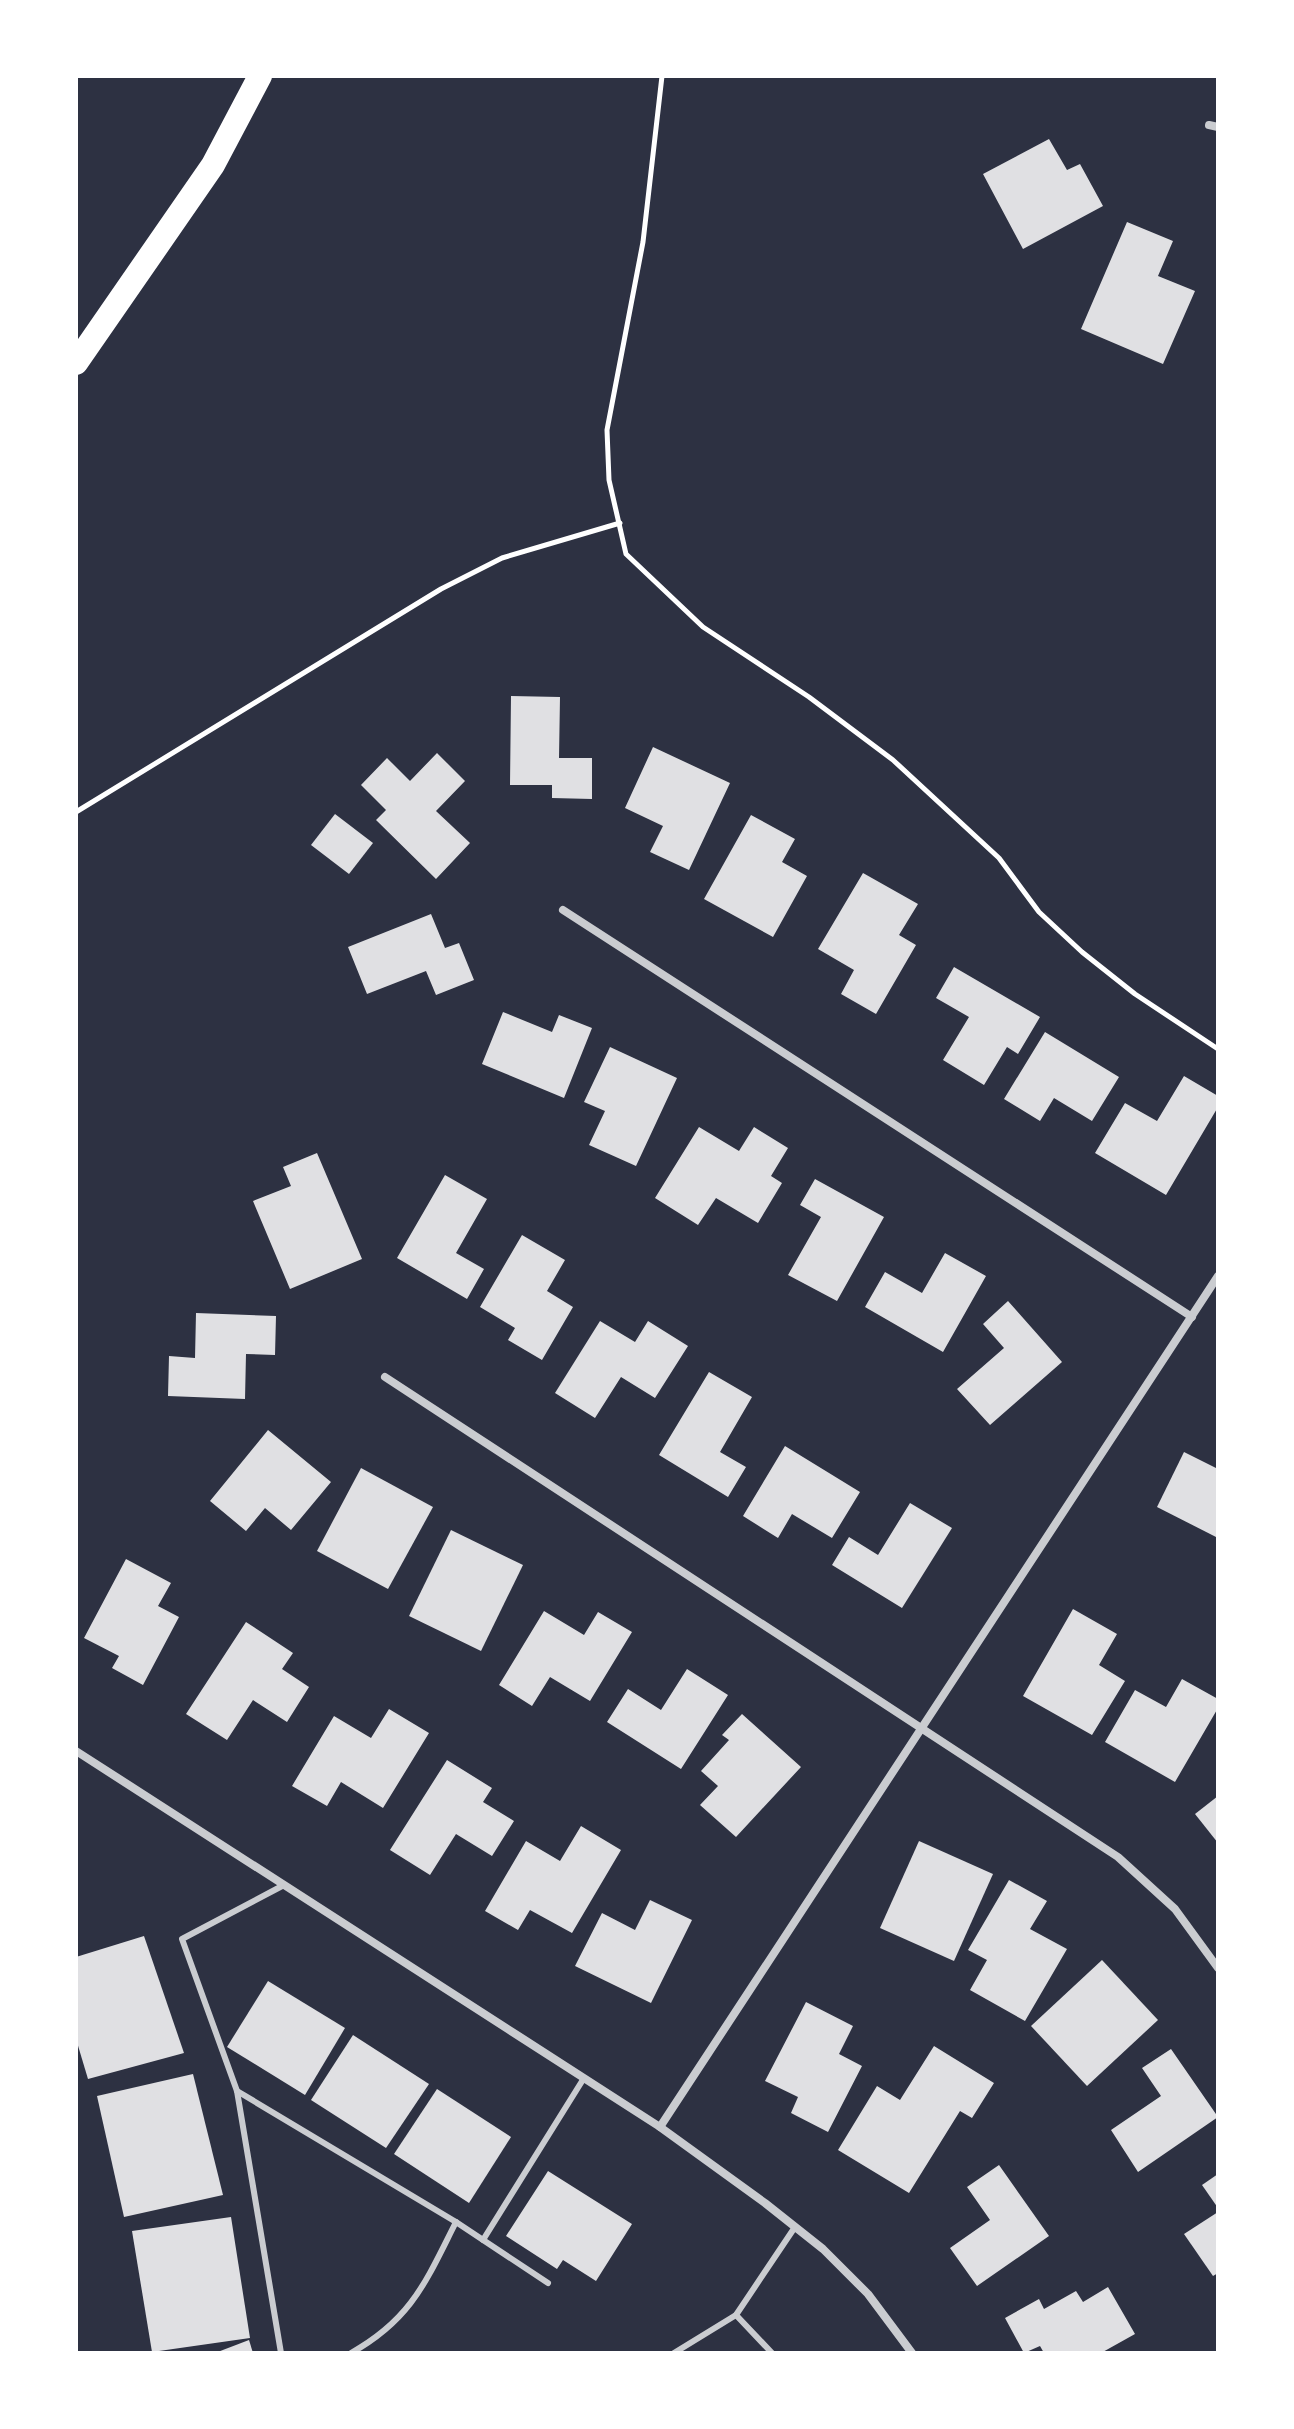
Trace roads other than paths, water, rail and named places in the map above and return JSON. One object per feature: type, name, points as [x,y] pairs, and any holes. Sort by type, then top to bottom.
[{"type":"highway","points":[[76,363],[213,165],[260,76]]},
{"type":"street","points":[[563,910],[1192,1317]]},
{"type":"street","points":[[660,2127],[923,1731],[1218,1276]]},
{"type":"street","points":[[385,1377],[1118,1857],[1175,1909],[1218,1968]]},
{"type":"street","points":[[76,1751],[660,2127],[795,2227],[868,2294],[912,2353]]},
{"type":"lane","points":[[281,2353],[237,2091],[182,1939],[284,1885]]},
{"type":"lane","points":[[483,2240],[584,2078]]},
{"type":"lane","points":[[237,2091],[456,2222],[548,2283]]},
{"type":"lane","points":[[351,2353],[377,2338],[412,2305],[456,2222]]},
{"type":"lane","points":[[674,2353],[736,2315],[795,2227]]},
{"type":"lane","points":[[736,2315],[772,2353]]}]
